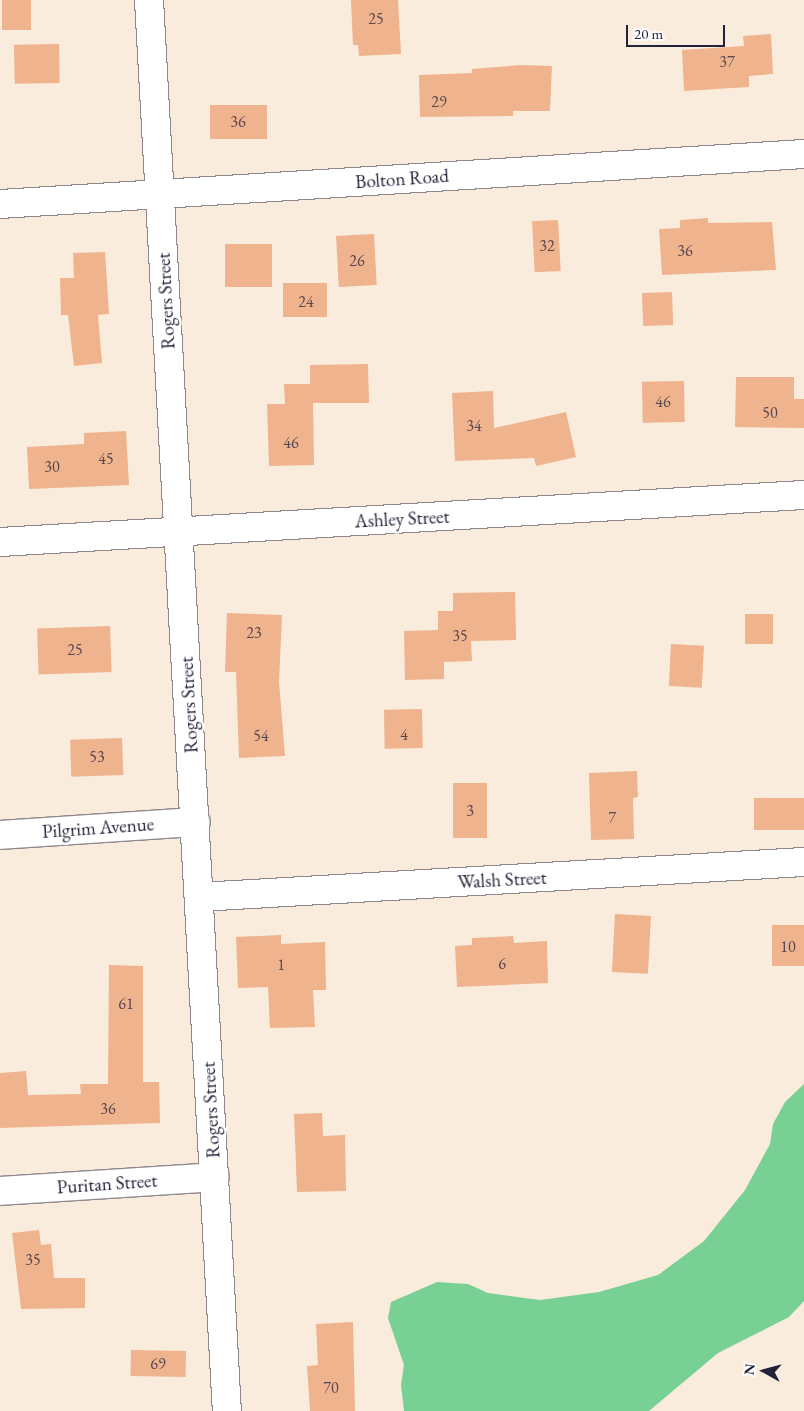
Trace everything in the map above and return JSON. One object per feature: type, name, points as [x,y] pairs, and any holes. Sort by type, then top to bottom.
[{"type":"street","name":"Rogers Street","points":[[149,0],[196,822],[227,1411]]},
{"type":"street","name":"Bolton Road","points":[[0,204],[804,154]]},
{"type":"street","name":"Ashley Street","points":[[0,542],[804,495]]},
{"type":"street","name":"Pilgrim Avenue","points":[[0,835],[196,822]]},
{"type":"street","name":"Walsh Street","points":[[200,897],[804,862]]},
{"type":"street","name":"Puritan Street","points":[[0,1192],[215,1177]]},
{"type":"green space","points":[[804,1084],[804,1301],[789,1317],[718,1353],[649,1411],[404,1411],[401,1385],[404,1365],[388,1318],[391,1302],[437,1282],[468,1284],[488,1293],[540,1300],[599,1292],[658,1275],[704,1241],[745,1190],[770,1144],[773,1124],[785,1102]]},
{"type":"building","points":[[2,0],[31,0],[31,30],[2,30]]},
{"type":"building","points":[[351,0],[398,0],[401,54],[359,56],[358,45],[353,45]]},
{"type":"building","points":[[771,34],[773,74],[749,76],[749,87],[684,91],[682,50],[744,46],[743,36]]},
{"type":"building","points":[[59,44],[60,83],[15,84],[14,45]]},
{"type":"building","points":[[522,65],[552,66],[550,111],[513,111],[513,116],[420,117],[419,75],[472,73],[472,69]]},
{"type":"building","points":[[210,105],[267,105],[267,139],[210,139]]},
{"type":"building","points":[[708,218],[708,223],[772,222],[776,270],[662,275],[659,229],[680,228],[680,220]]},
{"type":"building","points":[[558,220],[561,271],[535,272],[532,221]]},
{"type":"building","points":[[374,234],[377,285],[339,287],[336,236]]},
{"type":"building","points":[[225,244],[272,244],[272,287],[225,287]]},
{"type":"building","points":[[105,252],[109,314],[98,315],[102,363],[74,366],[68,315],[61,315],[60,278],[74,278],[73,253]]},
{"type":"building","points":[[283,283],[327,283],[327,317],[283,317]]},
{"type":"building","points":[[672,292],[673,325],[643,326],[642,293]]},
{"type":"building","points":[[368,364],[369,403],[313,403],[314,465],[269,466],[267,404],[285,404],[284,384],[310,384],[310,365]]},
{"type":"building","points":[[736,377],[794,377],[794,399],[804,399],[804,428],[735,427]]},
{"type":"building","points":[[684,381],[685,422],[643,423],[642,382]]},
{"type":"building","points":[[493,391],[494,428],[566,412],[576,457],[536,466],[534,458],[455,461],[452,393]]},
{"type":"building","points":[[126,431],[129,485],[29,489],[27,447],[84,444],[84,433]]},
{"type":"building","points":[[515,592],[516,640],[471,641],[472,661],[444,662],[444,679],[405,680],[404,631],[438,630],[438,611],[453,611],[453,593]]},
{"type":"building","points":[[227,613],[282,615],[279,682],[285,756],[239,758],[236,672],[225,672]]},
{"type":"building","points":[[745,614],[773,614],[773,644],[745,644]]},
{"type":"building","points":[[110,626],[112,672],[39,675],[37,629]]},
{"type":"building","points":[[671,644],[704,646],[702,688],[669,686]]},
{"type":"building","points":[[422,709],[423,748],[385,749],[384,710]]},
{"type":"building","points":[[122,738],[123,775],[71,777],[70,740]]},
{"type":"building","points":[[637,771],[638,797],[633,798],[634,839],[591,840],[589,773]]},
{"type":"building","points":[[453,783],[487,783],[487,838],[453,838]]},
{"type":"building","points":[[754,798],[804,798],[804,830],[754,830]]},
{"type":"building","points":[[615,914],[651,916],[648,974],[612,972]]},
{"type":"building","points":[[772,925],[804,925],[804,966],[772,966]]},
{"type":"building","points":[[281,935],[281,944],[325,942],[326,990],[313,990],[315,1027],[270,1028],[268,987],[238,988],[236,937]]},
{"type":"building","points":[[513,936],[514,943],[547,941],[548,983],[457,987],[455,946],[472,945],[472,938]]},
{"type":"building","points":[[109,965],[143,966],[143,1082],[159,1082],[160,1123],[0,1128],[0,1073],[26,1071],[28,1095],[81,1094],[80,1084],[108,1084]]},
{"type":"building","points":[[322,1113],[323,1136],[345,1135],[346,1191],[297,1192],[294,1114]]},
{"type":"building","points":[[39,1230],[41,1245],[51,1244],[54,1278],[85,1278],[85,1308],[21,1309],[12,1233]]},
{"type":"building","points":[[353,1322],[355,1411],[310,1411],[307,1366],[318,1365],[316,1324]]},
{"type":"building","points":[[131,1350],[186,1351],[186,1377],[131,1376]]}]
